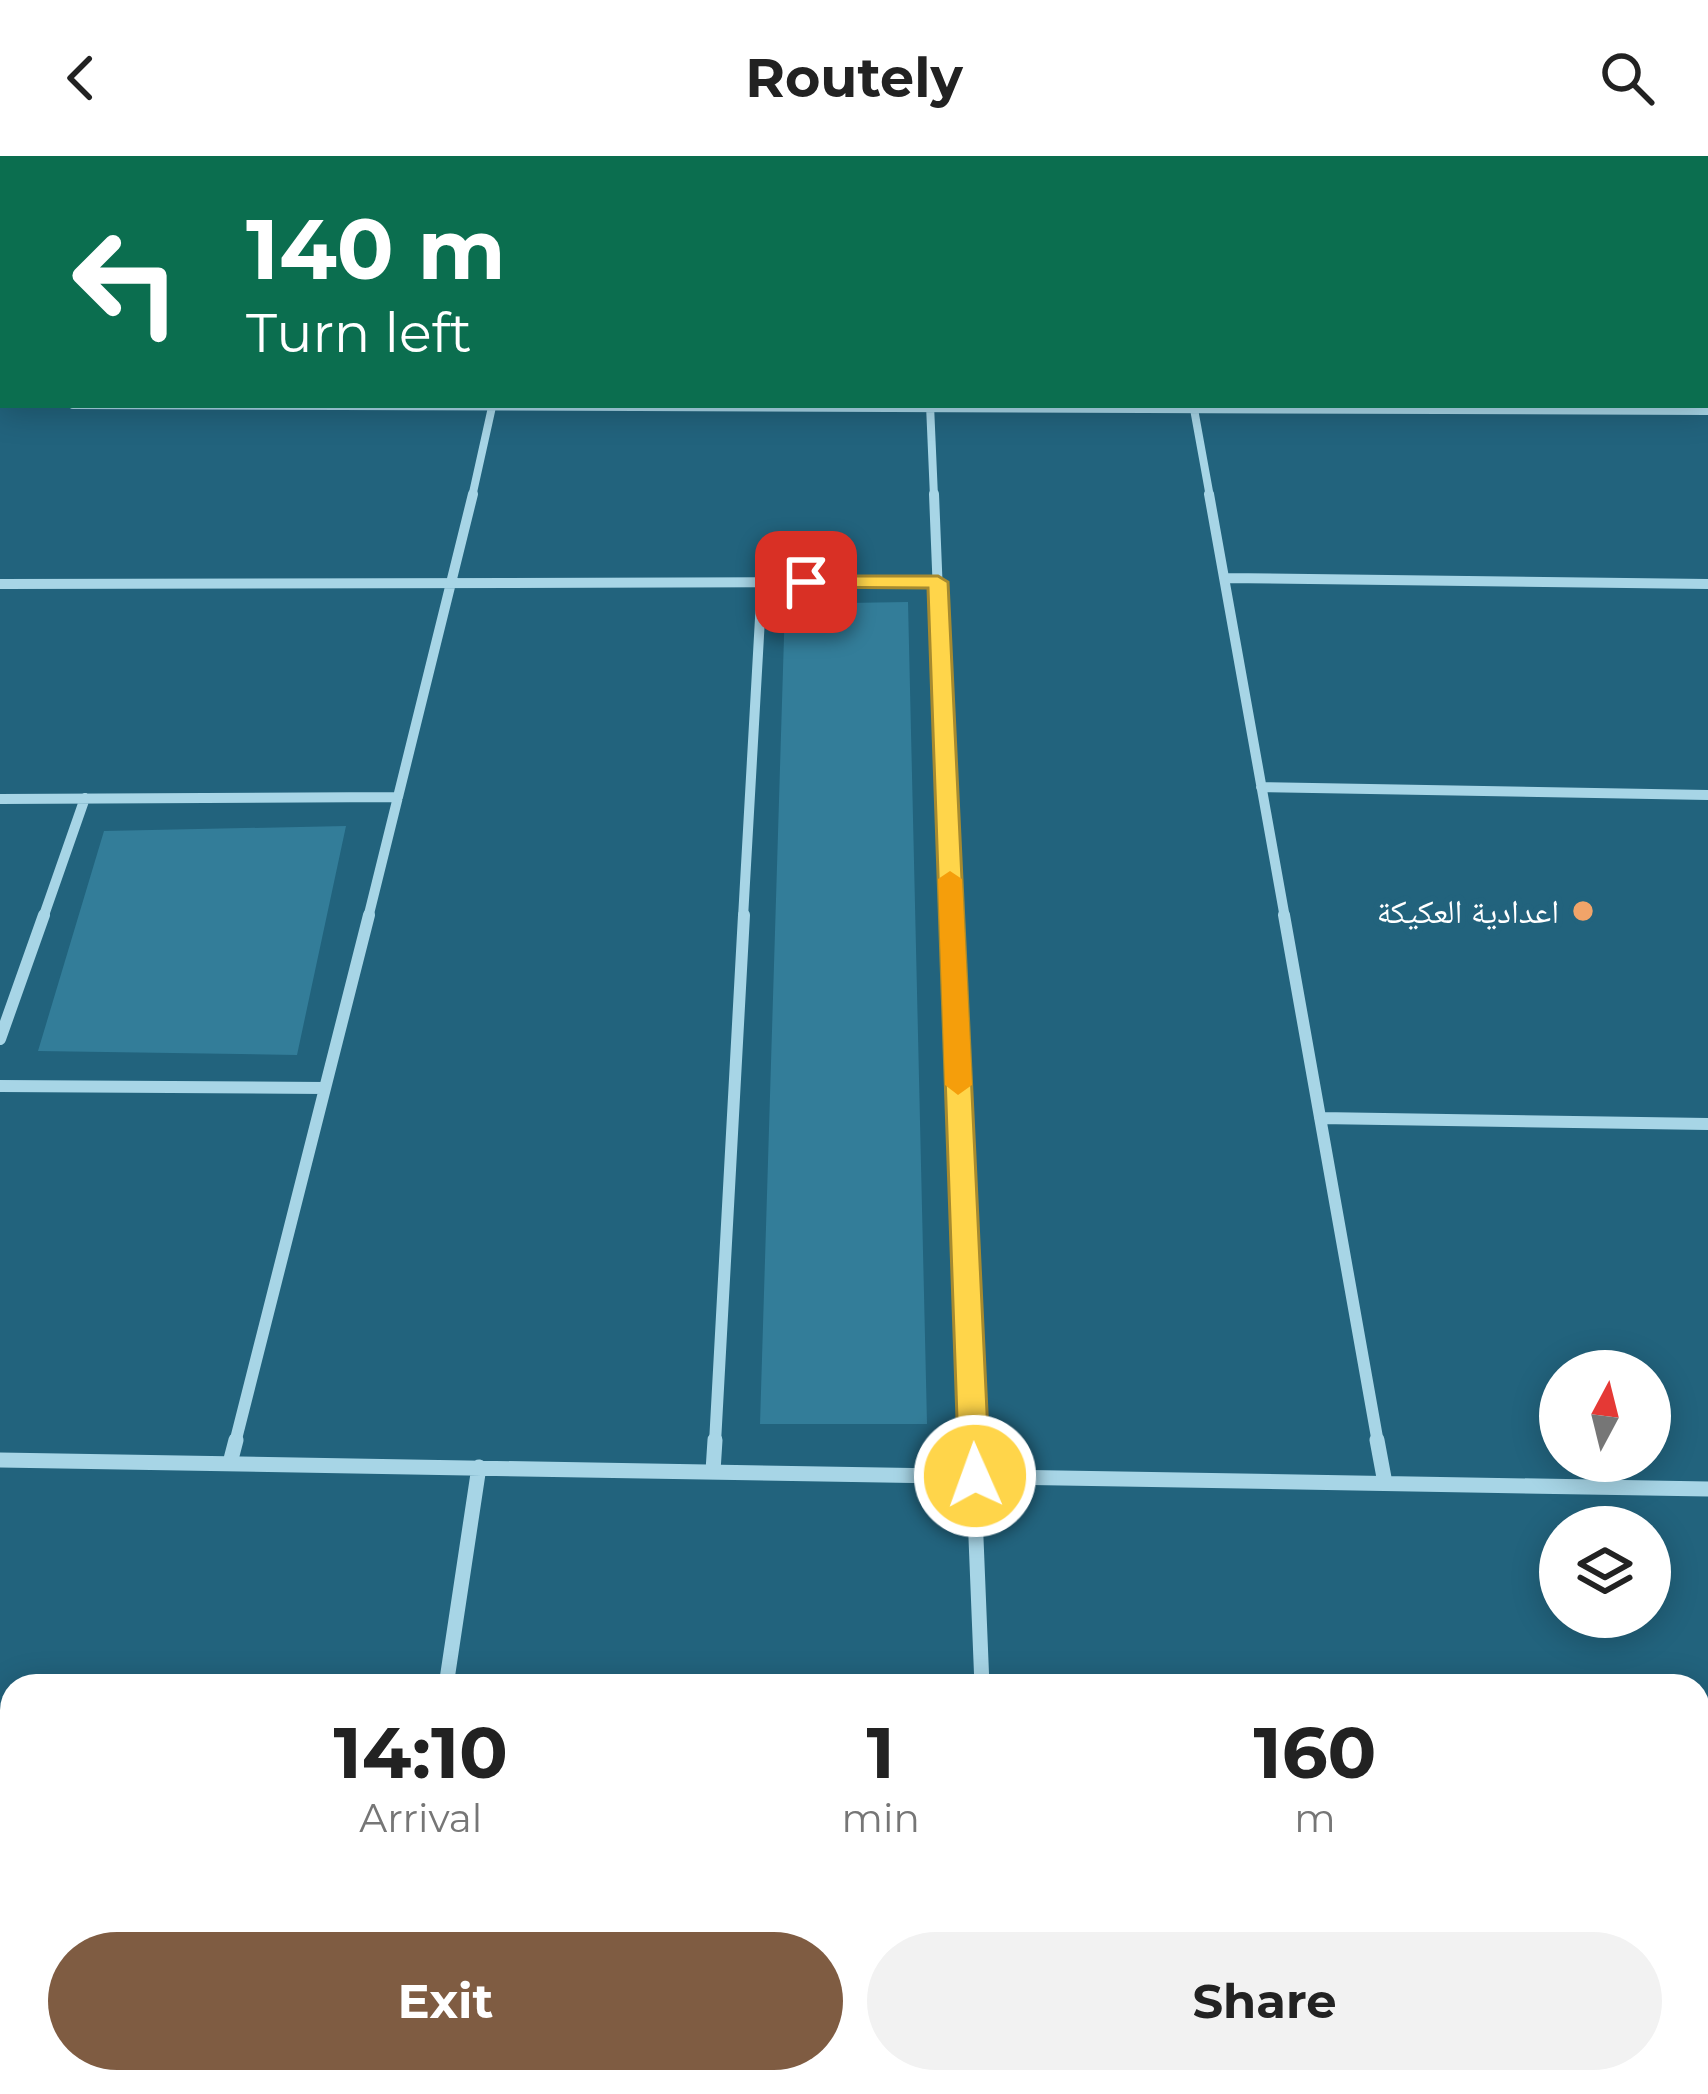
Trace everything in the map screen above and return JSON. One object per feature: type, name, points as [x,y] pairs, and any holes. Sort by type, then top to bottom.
[{"type":"street","points":[[230,1463],[453,583],[492,408]]},
{"type":"street","points":[[930,408],[982,1674]]},
{"type":"street","points":[[1062,408],[1708,411]]},
{"type":"street","points":[[1194,409],[1385,1483]]},
{"type":"street","points":[[1224,578],[1708,584]]},
{"type":"street","points":[[0,584],[938,582]]},
{"type":"street","points":[[713,1471],[762,583]]},
{"type":"street","points":[[1261,788],[1708,795]]},
{"type":"street","points":[[0,799],[398,797]]},
{"type":"street","points":[[0,1039],[85,798]]},
{"type":"street","points":[[0,1086],[325,1088]]},
{"type":"street","points":[[1319,1118],[1708,1124]]},
{"type":"street","points":[[0,1460],[1708,1489]]},
{"type":"street","points":[[448,1674],[479,1467]]},
{"type":"shaded area","points":[[908,602],[927,1424],[760,1424],[785,604]]},
{"type":"shaded area","points":[[346,826],[297,1055],[38,1051],[104,831]]},
{"type":"slow traffic","points":[[950,879],[958,1085]]},
{"type":"place","name":"اعدادية العكيكة","points":[[1583,911]]},
{"type":"route","points":[[806,582],[938,582],[975,1476]]}]
